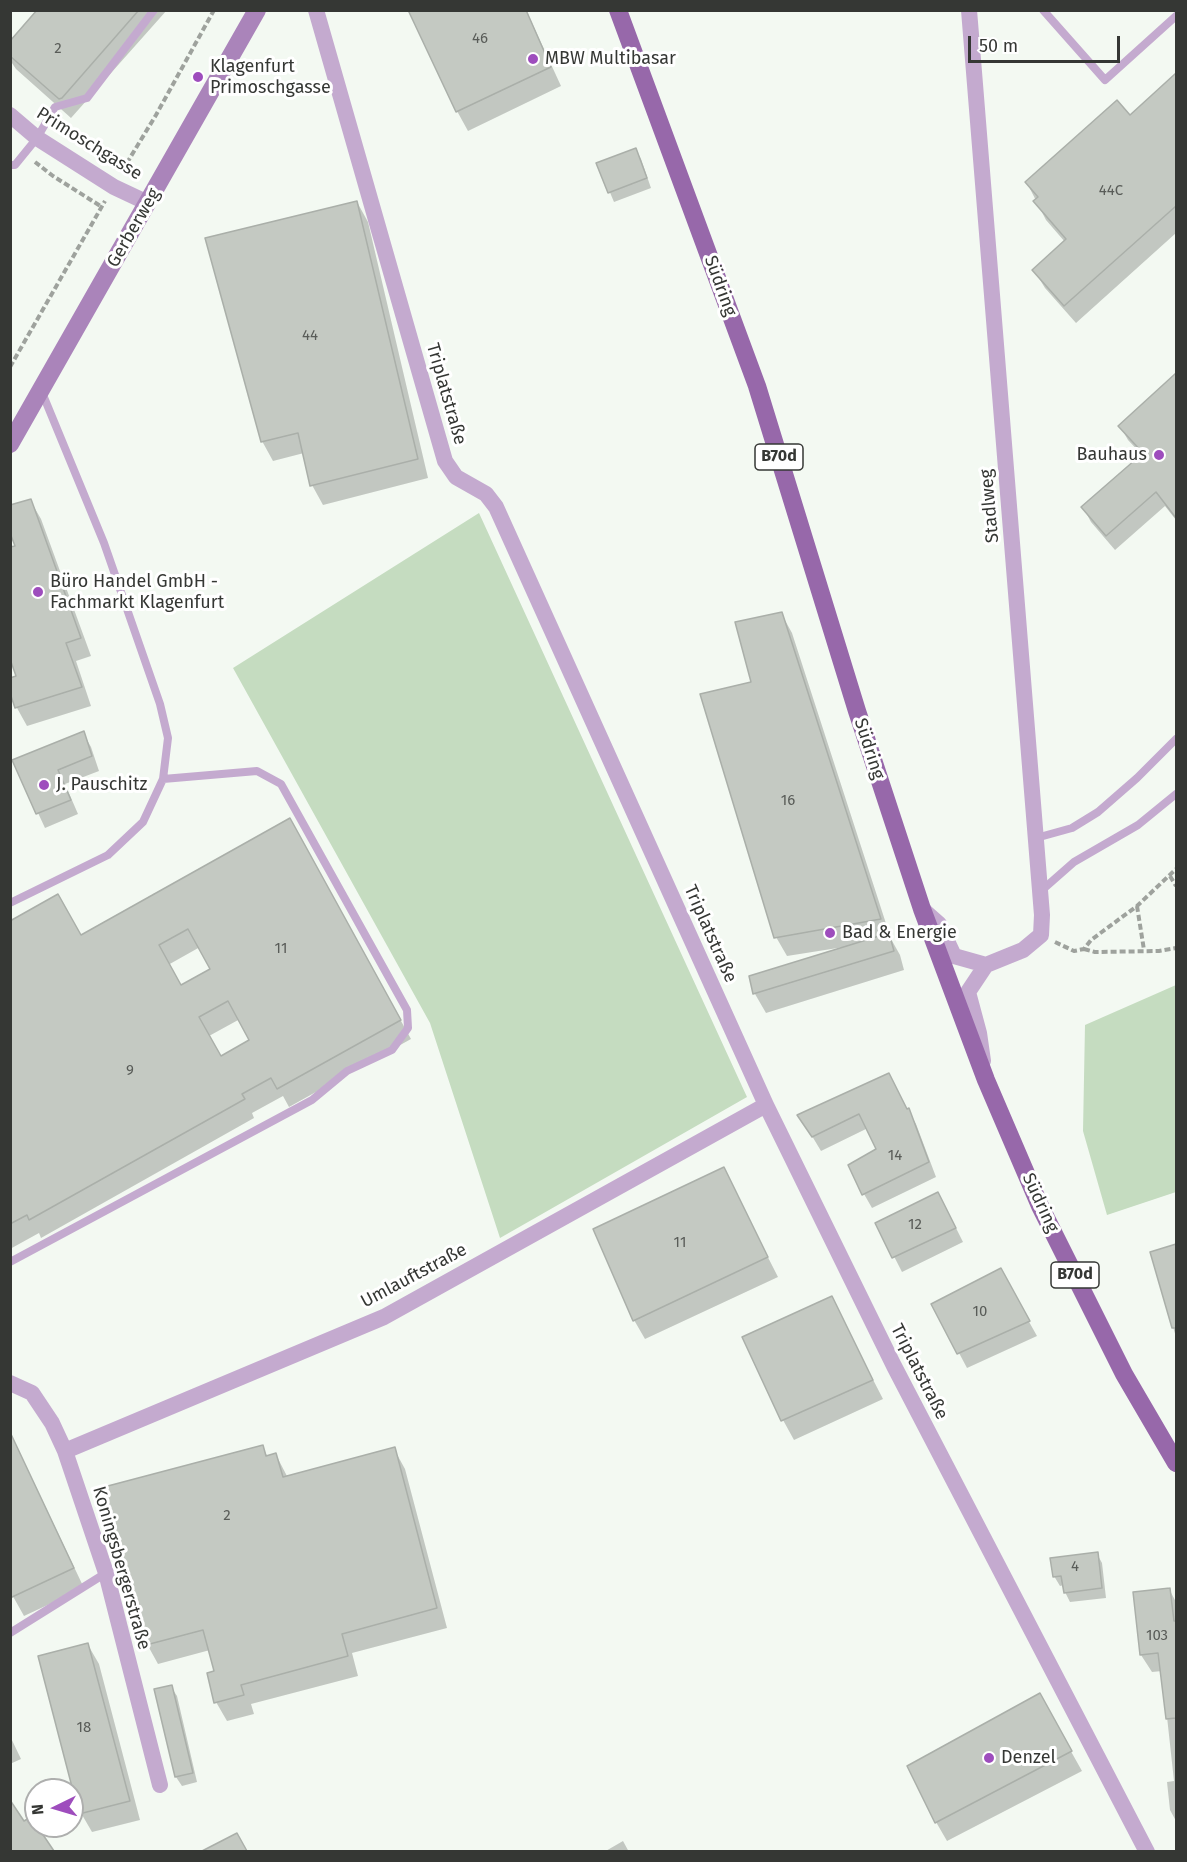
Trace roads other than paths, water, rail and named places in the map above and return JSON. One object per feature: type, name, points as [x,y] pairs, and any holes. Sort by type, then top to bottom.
[{"type":"main road","name":"Südring","points":[[618,10],[757,386],[857,711],[922,909],[986,1080],[1041,1206],[1124,1374],[1176,1463]]},
{"type":"street","name":"Gerberweg","points":[[10,444],[257,10]]},
{"type":"street","name":"Triplatstraße","points":[[316,10],[445,461],[456,477],[486,494],[496,507],[766,1105],[894,1366],[1146,1851]]},
{"type":"street","name":"Stadlweg","points":[[969,10],[1042,915],[1041,935],[1023,950],[986,965]]},
{"type":"street","name":"Primoschgasse","points":[[10,115],[37,138],[114,187],[148,202]]},
{"type":"street","points":[[922,909],[939,924],[954,956],[986,965],[968,992],[979,1033],[986,1080]]},
{"type":"street","name":"Umlauftstraße","points":[[66,1451],[384,1317],[766,1105]]},
{"type":"street","name":"Koningsbergerstraße","points":[[10,1383],[32,1393],[66,1451],[106,1573],[160,1785]]},
{"type":"lane","points":[[10,165],[15,165],[37,138],[55,107],[87,98],[154,10]]},
{"type":"lane","points":[[1042,10],[1105,80],[1176,16]]},
{"type":"lane","points":[[10,903],[108,855],[143,822],[164,779],[168,738],[160,704],[104,543],[41,390]]},
{"type":"lane","points":[[1036,838],[1072,828],[1098,812],[1137,778],[1176,739]]},
{"type":"lane","points":[[10,1262],[312,1100],[347,1071],[392,1050],[408,1028],[407,1010],[281,784],[257,771],[164,779]]},
{"type":"lane","points":[[1040,891],[1074,862],[1138,825],[1176,794]]},
{"type":"lane","points":[[10,1633],[106,1573]]},
{"type":"place","name":"MBW Multibasar","points":[[533,59]]},
{"type":"place","name":"Klagenfurt Primoschgasse","points":[[198,77]]},
{"type":"place","name":"Bauhaus","points":[[1159,455]]},
{"type":"place","name":"Büro Handel GmbH - Fachmarkt Klagenfurt","points":[[38,592]]},
{"type":"place","name":"J. Pauschitz","points":[[44,785]]},
{"type":"place","name":"Bad & Energie","points":[[830,933]]},
{"type":"place","name":"Denzel","points":[[989,1758]]}]
